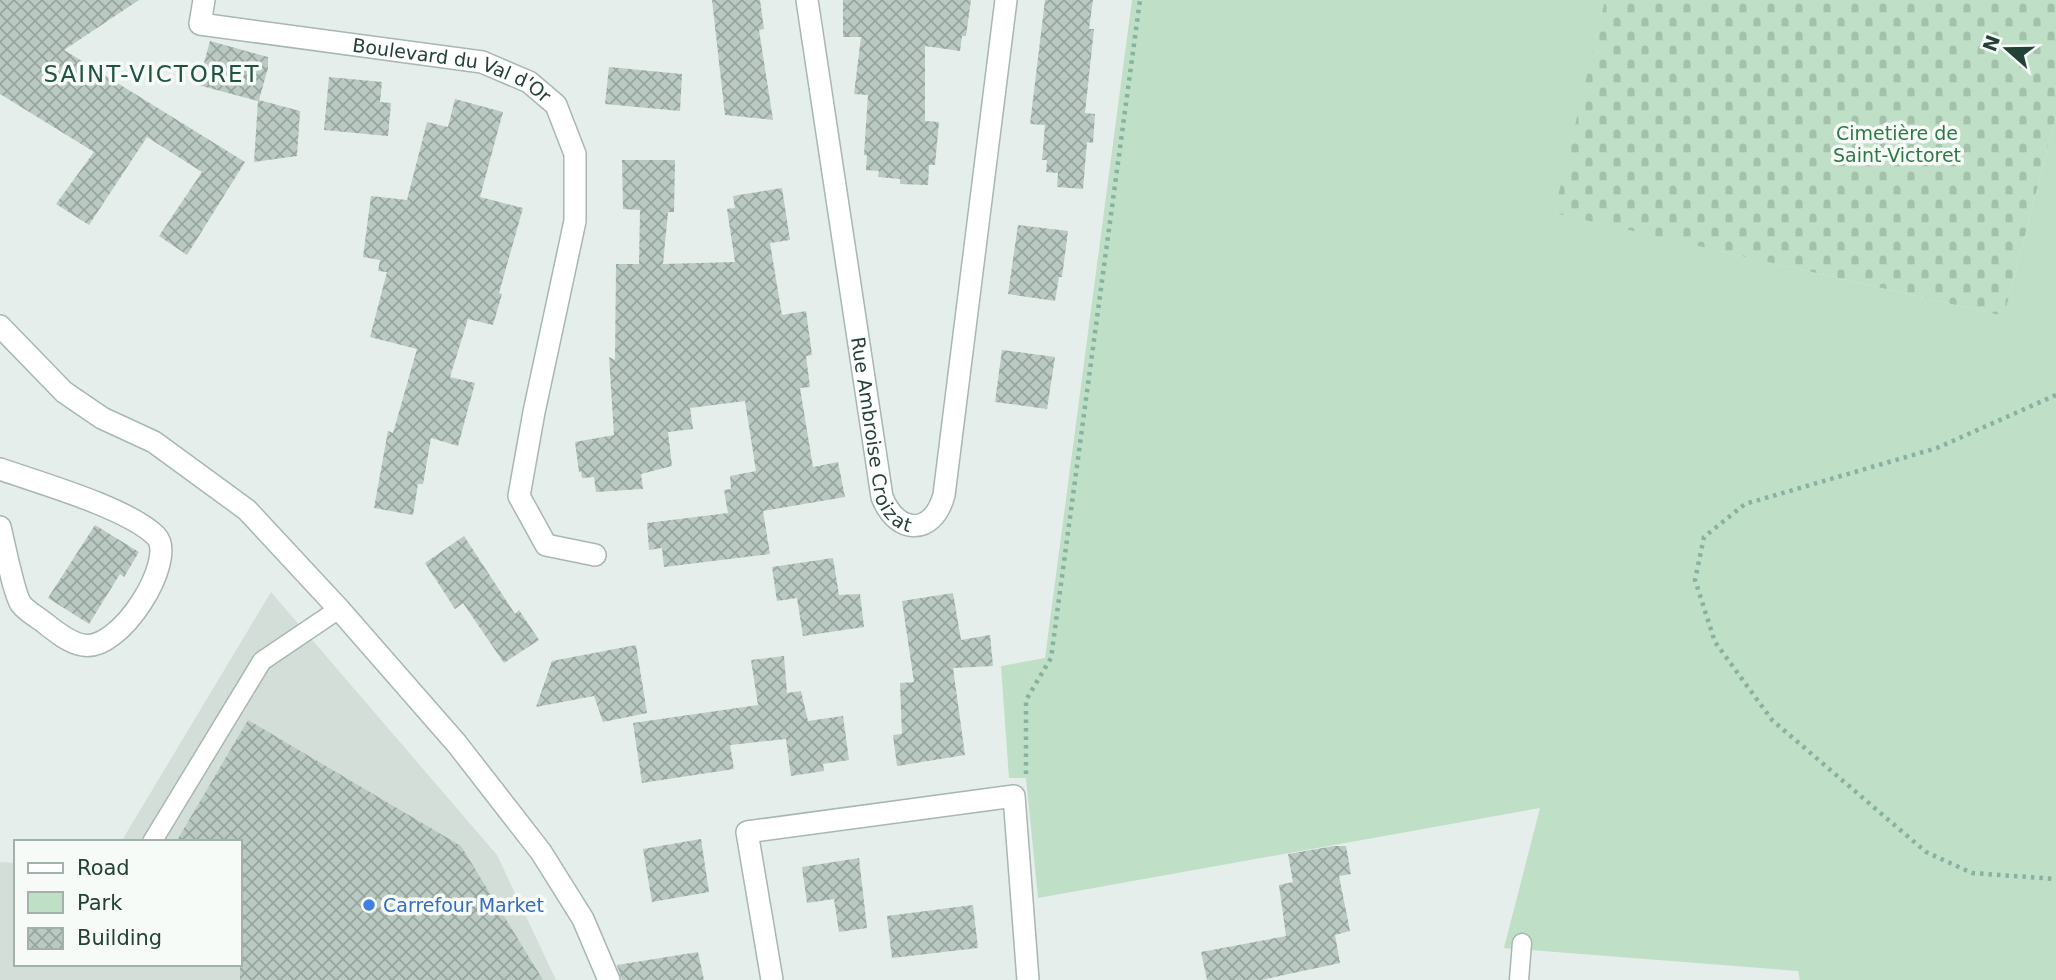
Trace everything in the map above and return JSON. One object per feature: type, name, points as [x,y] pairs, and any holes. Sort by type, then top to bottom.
[{"type":"street","name":"Boulevard du Val d'Or","points":[[204,0],[200,24],[482,62],[528,82],[556,105],[575,154],[575,221],[519,496],[546,545],[595,555]]},
{"type":"street","name":"Rue Ambroise Croizat","points":[[807,0],[882,497],[897,520],[910,525],[932,520],[940,511],[944,495],[1006,0]]},
{"type":"street","points":[[0,326],[64,392],[102,418],[154,442],[247,510],[339,609],[457,744],[541,852],[583,919],[609,980]]},
{"type":"street","points":[[0,469],[122,513],[158,537],[162,549],[159,564],[143,601],[124,626],[107,641],[84,646],[58,634],[21,604],[0,527]]},
{"type":"street","points":[[772,980],[747,832],[1014,796],[1028,980]]},
{"type":"lane","points":[[153,840],[261,661],[339,609]]},
{"type":"lane","points":[[1519,980],[1522,943]]},
{"type":"path","points":[[1014,796],[1027,772],[1026,700],[1052,658],[1140,0]]},
{"type":"path","points":[[2056,395],[1937,448],[1745,505],[1704,537],[1695,580],[1715,642],[1772,720],[1926,852],[1972,873],[2056,878]]},
{"type":"shaded area","name":"Carrefour Market","points":[[271,592],[497,855],[556,980],[0,980],[0,862],[14,863],[14,966],[242,966],[242,840],[122,840]]},
{"type":"green space","points":[[1132,0],[1605,0],[1555,213],[2004,316],[2056,116],[2056,980],[1800,980],[1798,971],[1504,948],[1540,808],[1038,898],[1026,778],[1009,778],[1001,666],[1045,658]]},
{"type":"green space","name":"Cimetière de Saint-Victoret","points":[[1605,0],[2056,0],[2056,116],[2004,316],[1554,213]]},
{"type":"building","points":[[0,0],[139,0],[64,50],[245,162],[187,255],[159,236],[202,172],[147,137],[89,225],[56,204],[94,152],[0,94]]},
{"type":"building","points":[[712,0],[760,0],[764,29],[759,30],[773,120],[725,115]]},
{"type":"building","points":[[843,0],[971,0],[966,36],[962,36],[960,51],[925,46],[925,121],[939,122],[935,165],[929,165],[928,185],[900,184],[900,179],[878,177],[879,171],[866,170],[867,155],[864,155],[868,95],[854,94],[861,37],[843,37]]},
{"type":"building","points":[[1045,0],[1093,0],[1089,29],[1094,29],[1085,113],[1095,114],[1093,143],[1087,142],[1083,189],[1057,187],[1058,173],[1046,172],[1047,160],[1042,160],[1045,125],[1030,124]]},
{"type":"building","points":[[210,41],[268,57],[268,68],[259,100],[300,111],[297,156],[254,162],[258,101],[198,85]]},
{"type":"building","points":[[609,67],[682,74],[680,111],[605,104]]},
{"type":"building","points":[[329,77],[382,82],[380,102],[391,103],[388,136],[324,130]]},
{"type":"building","points":[[455,99],[503,112],[480,197],[523,208],[499,293],[502,294],[493,325],[468,319],[450,377],[475,383],[458,446],[431,438],[423,484],[418,484],[413,515],[374,508],[388,431],[393,433],[417,349],[370,337],[387,272],[378,271],[380,260],[363,257],[371,196],[407,200],[427,122],[448,127]]},
{"type":"building","points":[[622,160],[675,160],[674,212],[668,212],[663,264],[735,262],[727,209],[735,208],[733,196],[782,188],[790,240],[770,243],[782,315],[806,311],[812,355],[806,356],[810,387],[800,388],[813,467],[838,462],[845,497],[763,511],[770,554],[664,567],[662,548],[649,550],[647,523],[728,513],[724,490],[731,489],[730,476],[756,471],[745,401],[690,408],[693,429],[668,432],[672,466],[641,474],[643,489],[596,492],[594,477],[582,478],[581,471],[579,472],[575,442],[614,435],[609,357],[615,360],[616,264],[639,264],[640,210],[623,209]]},
{"type":"building","points":[[1018,225],[1068,231],[1062,277],[1059,277],[1055,301],[1008,294]]},
{"type":"building","points":[[1002,350],[1055,357],[1047,409],[995,402]]},
{"type":"building","points":[[95,525],[139,552],[124,577],[120,574],[89,624],[48,598]]},
{"type":"building","points":[[464,536],[515,614],[519,610],[539,640],[504,663],[463,603],[455,609],[425,563]]},
{"type":"building","points":[[833,558],[839,595],[860,594],[864,627],[803,636],[797,598],[777,601],[772,567]]},
{"type":"building","points":[[953,593],[961,640],[990,635],[993,666],[953,668],[965,755],[897,766],[893,735],[902,734],[900,683],[914,682],[902,601]]},
{"type":"building","points":[[636,645],[647,713],[603,722],[594,696],[536,707],[552,661]]},
{"type":"building","points":[[784,656],[787,693],[801,691],[808,721],[843,716],[849,760],[823,764],[824,771],[791,776],[786,739],[730,745],[734,769],[642,783],[633,723],[758,705],[751,660]]},
{"type":"building","name":"Carrefour Market","points":[[248,720],[461,846],[543,980],[240,980],[242,840],[177,840]]},
{"type":"building","points":[[701,839],[709,892],[652,902],[643,849]]},
{"type":"building","points":[[1346,846],[1351,874],[1339,876],[1350,931],[1335,935],[1340,963],[1261,980],[1207,980],[1201,952],[1286,936],[1279,885],[1293,882],[1288,854]]},
{"type":"building","points":[[859,858],[867,928],[839,932],[834,899],[807,903],[802,867]]},
{"type":"building","points":[[973,905],[978,948],[892,958],[887,916]]},
{"type":"building","points":[[698,952],[704,980],[622,980],[617,965]]},
{"type":"place","name":"Carrefour Market","points":[[369,905]]},
{"type":"district","name":"SAINT-VICTORET","points":[[152,74]]}]
